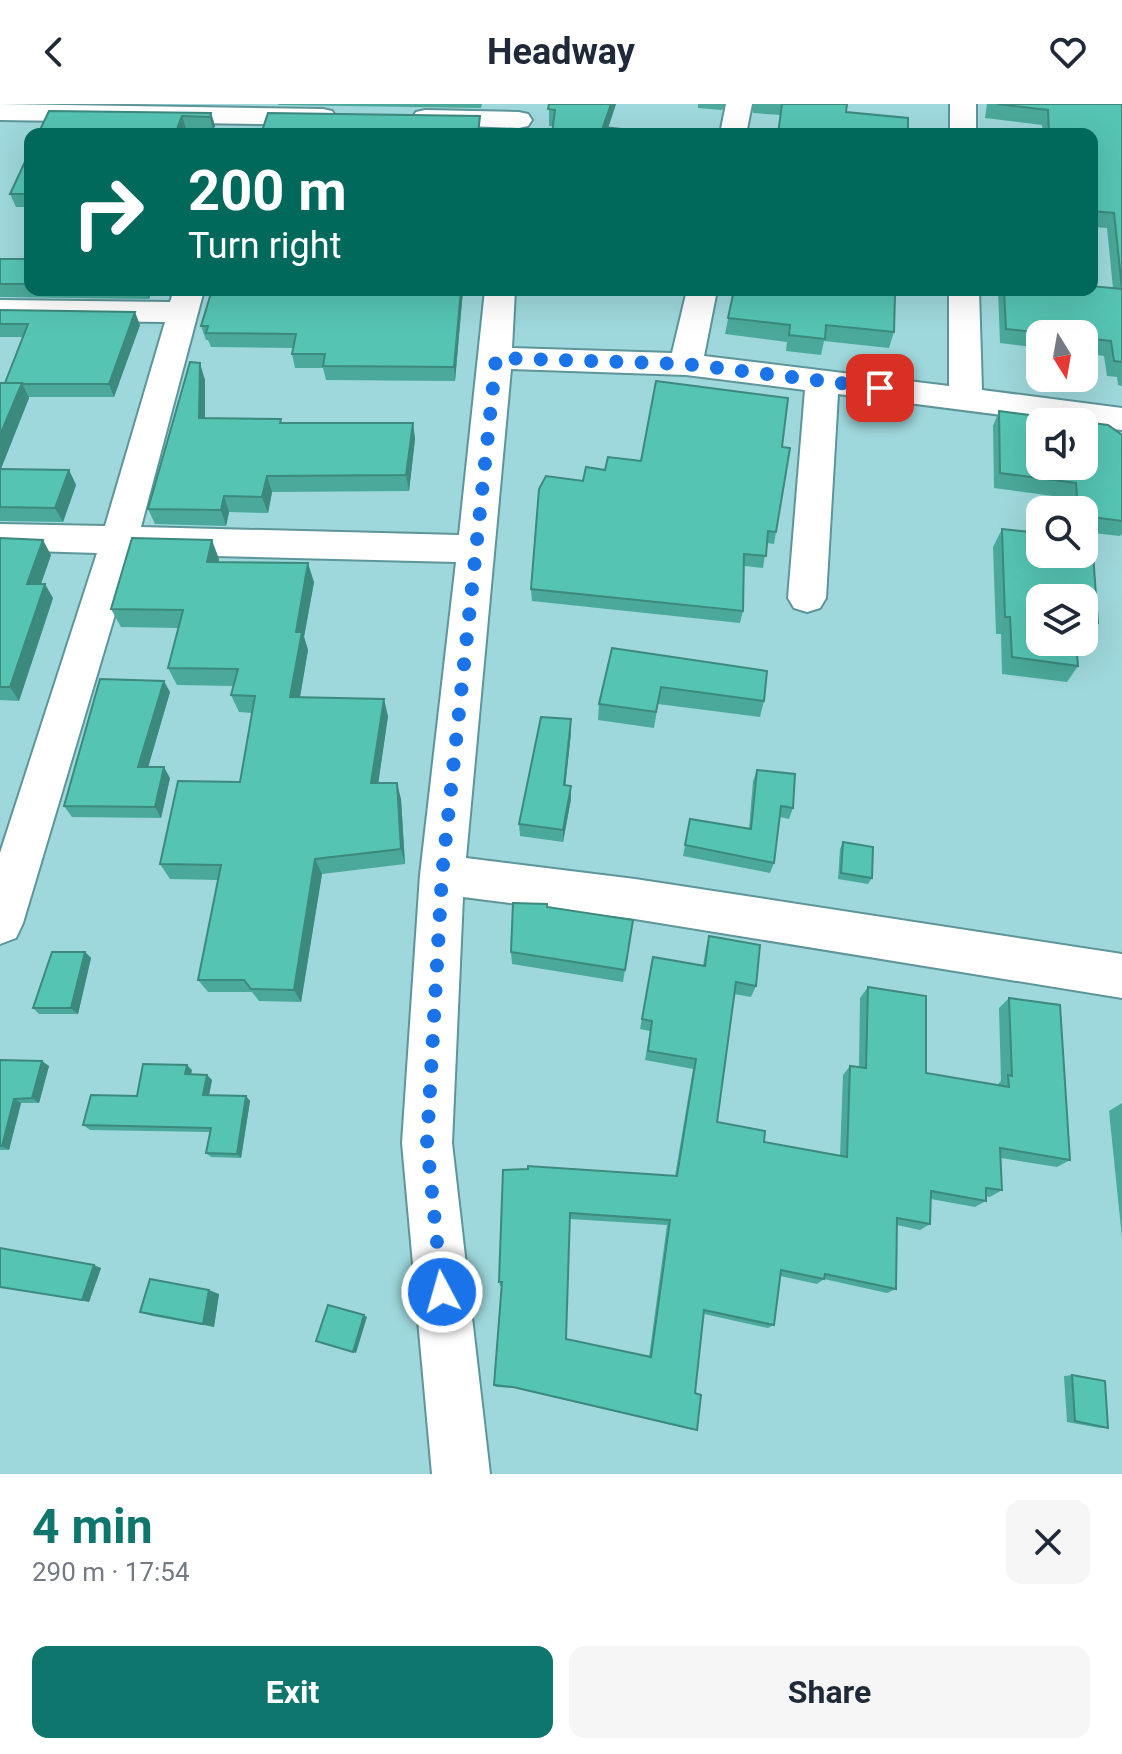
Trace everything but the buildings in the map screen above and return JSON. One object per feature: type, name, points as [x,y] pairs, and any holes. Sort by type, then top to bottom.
[{"type":"street","points":[[734,128],[739,104]]},
{"type":"street","points":[[963,104],[963,128]]},
{"type":"street","points":[[0,112],[237,125],[351,117]]},
{"type":"street","points":[[399,118],[519,119]]},
{"type":"street","points":[[465,1473],[427,1143],[442,875],[477,549],[500,296]]},
{"type":"street","points":[[686,364],[701,296]]},
{"type":"street","points":[[964,296],[966,399]]},
{"type":"street","points":[[0,310],[186,301],[119,541],[18,817],[0,923]]},
{"type":"street","points":[[496,358],[686,364],[1122,419]]},
{"type":"street","points":[[807,598],[822,381]]},
{"type":"street","points":[[0,537],[477,549]]},
{"type":"street","points":[[442,875],[635,899],[1122,976]]},
{"type":"route","points":[[442,1292],[427,1143],[442,875],[496,358],[686,364],[880,388]]}]
